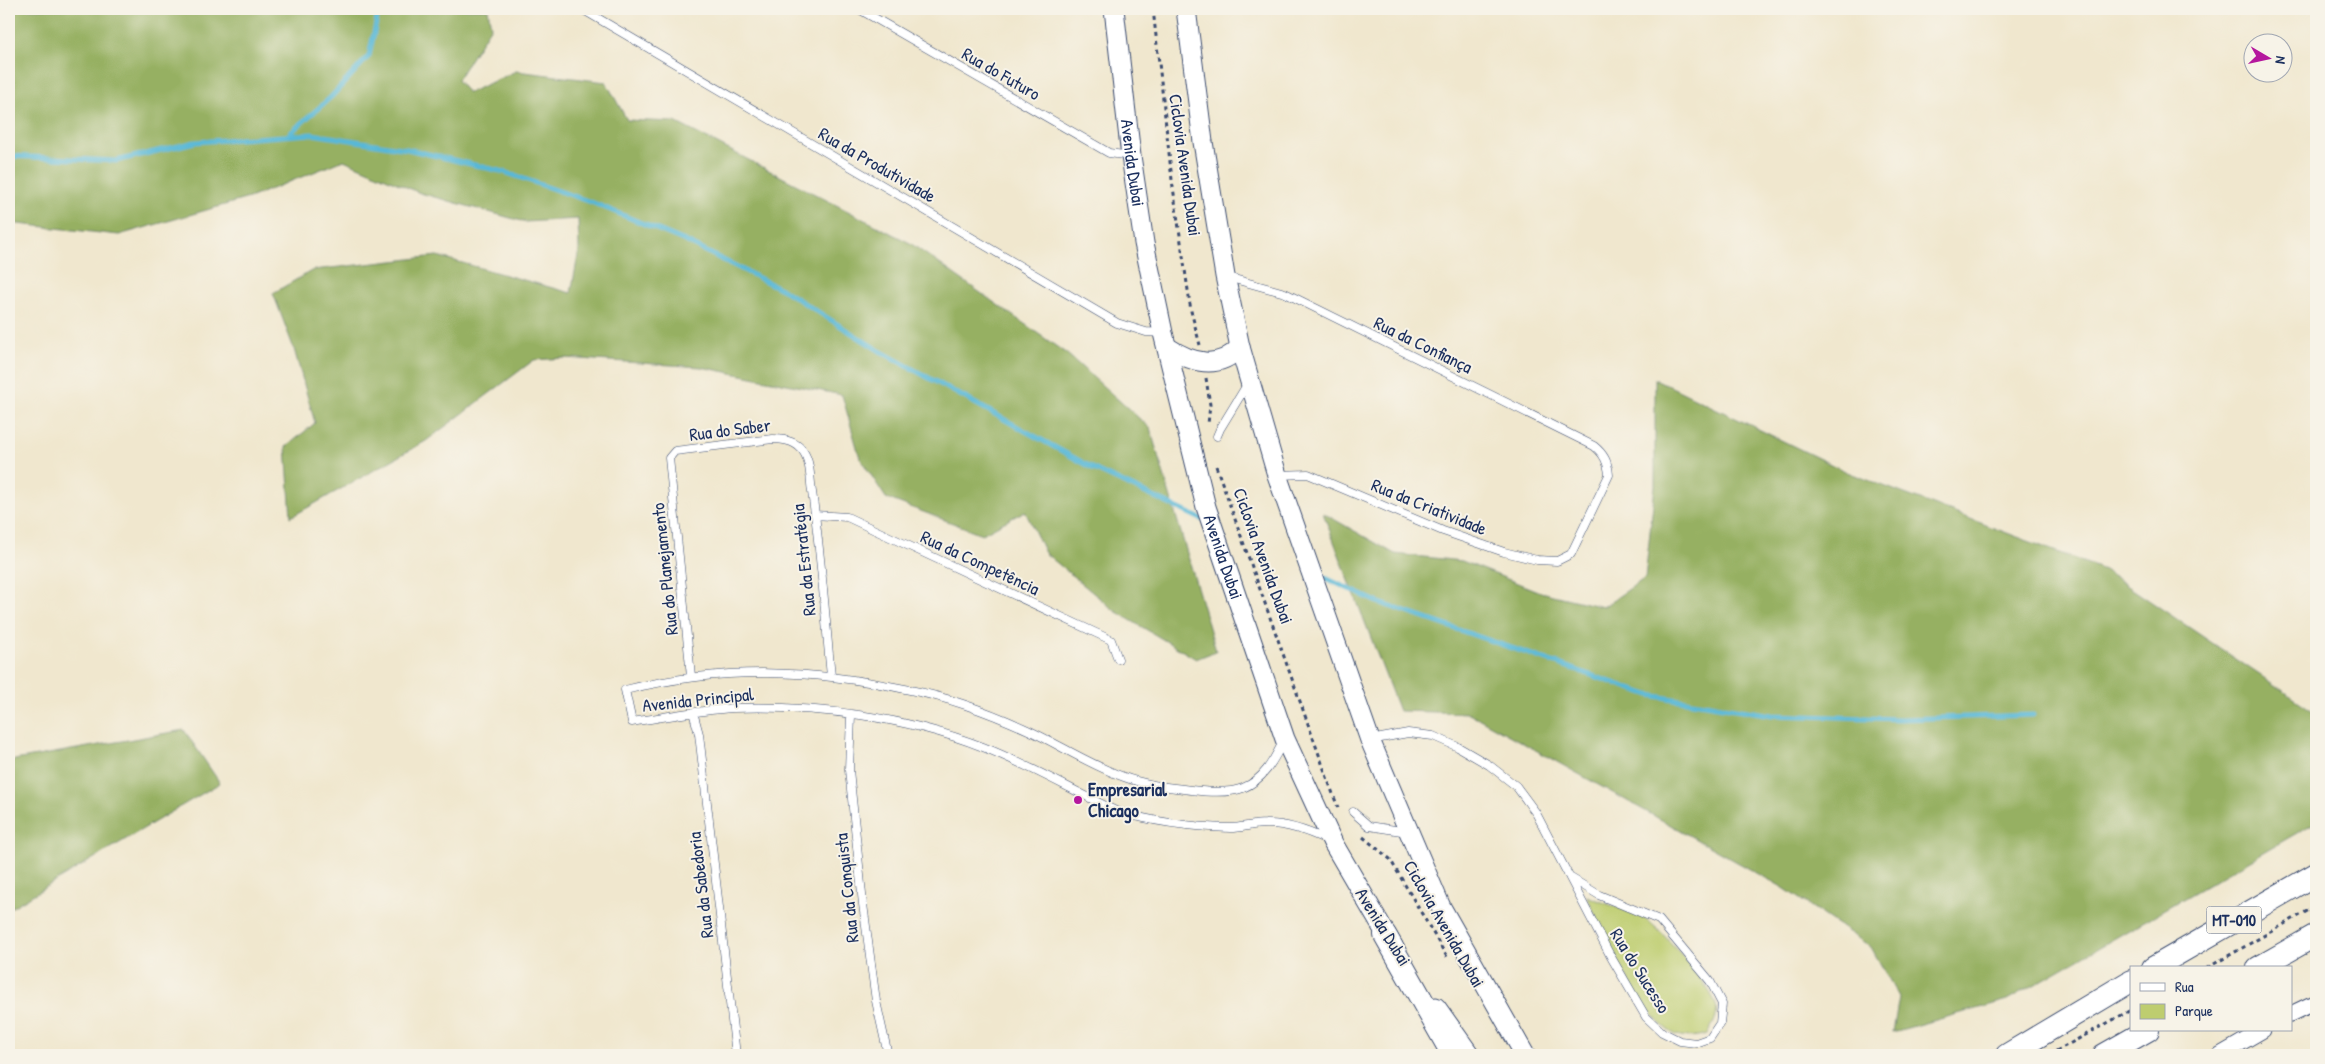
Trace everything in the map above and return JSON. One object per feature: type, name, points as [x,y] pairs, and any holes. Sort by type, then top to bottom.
[{"type":"main road","name":"MT-010","points":[[2155,966],[2316,874]]},
{"type":"main road","points":[[1385,934],[1453,1055]]},
{"type":"main road","points":[[2262,966],[2316,935]]},
{"type":"main road","points":[[2007,1055],[2130,981]]},
{"type":"main road","points":[[2104,1055],[2144,1032]]},
{"type":"street","name":"Avenida Dubai","points":[[1114,9],[1131,156],[1144,243],[1165,340],[1206,507],[1285,738],[1333,843],[1385,934],[1470,1055]]},
{"type":"street","points":[[1186,9],[1203,142],[1225,276],[1240,347],[1277,475],[1370,740],[1441,907],[1525,1055]]},
{"type":"street","points":[[1165,340],[1186,359],[1212,363],[1231,357],[1240,347]]},
{"type":"street","points":[[2292,1014],[2316,1002]]},
{"type":"street","points":[[2220,1055],[2260,1032]]},
{"type":"lane","name":"Rua da Produtividade","points":[[582,9],[1117,323],[1165,340]]},
{"type":"lane","name":"Rua do Futuro","points":[[859,9],[1109,153],[1131,156]]},
{"type":"lane","name":"Rua da Confiança","points":[[1225,276],[1286,292],[1594,446],[1602,454],[1608,465],[1608,475],[1571,554]]},
{"type":"lane","points":[[1217,436],[1250,381]]},
{"type":"lane","name":"Rua do Saber","points":[[669,458],[675,451],[773,439],[785,439],[796,444]]},
{"type":"lane","name":"Rua da Estratégia","points":[[796,444],[804,452],[808,463],[831,676]]},
{"type":"lane","name":"Rua do Planejamento","points":[[669,458],[691,676]]},
{"type":"lane","name":"Rua da Criatividade","points":[[1277,475],[1308,474],[1444,532],[1504,552],[1537,560],[1557,561],[1571,554]]},
{"type":"lane","name":"Rua da Competência","points":[[815,515],[847,518],[1111,640],[1118,659]]},
{"type":"lane","name":"Avenida Principal","points":[[1285,738],[1262,776],[1243,788],[1226,791],[1202,791],[1163,786],[1123,777],[982,710],[913,690],[831,676],[780,672],[691,676],[625,690],[632,722],[693,712],[775,708],[818,710],[851,715],[932,731],[983,747],[1116,811],[1132,816],[1193,825],[1232,828],[1267,824],[1285,826],[1313,834],[1333,843]]},
{"type":"lane","name":"Rua da Sabedoria","points":[[693,712],[699,734],[736,1055]]},
{"type":"lane","name":"Rua da Conquista","points":[[851,715],[849,770],[863,904],[876,1001],[888,1055]]},
{"type":"lane","name":"Rua do Sucesso","points":[[1370,740],[1408,733],[1433,736],[1458,747],[1489,765],[1516,786],[1536,813],[1611,957],[1646,1017],[1662,1032],[1680,1041],[1696,1043],[1710,1038],[1720,1023],[1722,1004],[1710,981],[1659,920],[1599,895],[1571,878]]},
{"type":"lane","points":[[1353,812],[1369,826],[1410,832]]},
{"type":"path","name":"Ciclovia Avenida Dubai","points":[[1153,9],[1156,48],[1191,311],[1204,362],[1210,405],[1207,434]]},
{"type":"path","name":"Ciclovia Avenida Dubai","points":[[1214,462],[1340,811]]},
{"type":"path","name":"Ciclovia Avenida Dubai","points":[[1361,836],[1390,859],[1450,963]]},
{"type":"path","points":[[2211,966],[2316,906]]},
{"type":"path","points":[[2049,1055],[2130,1011]]},
{"type":"green space","points":[[9,9],[488,9],[491,27],[457,80],[468,93],[516,71],[606,82],[627,120],[675,122],[910,243],[1067,354],[1150,428],[1216,651],[1196,659],[1115,611],[1045,553],[1025,511],[982,534],[886,498],[860,458],[842,395],[701,367],[565,358],[534,360],[426,441],[291,517],[286,447],[315,423],[294,349],[273,293],[313,270],[437,256],[571,293],[579,250],[578,219],[525,222],[420,193],[344,160],[249,198],[119,235],[9,223]]},
{"type":"green space","points":[[1655,379],[1847,472],[2104,570],[2316,713],[2316,822],[2008,1000],[1893,1032],[1899,997],[1871,947],[1782,887],[1469,713],[1399,711],[1323,513],[1395,554],[1462,561],[1540,592],[1603,607],[1645,578],[1655,485]]},
{"type":"green space","points":[[184,730],[220,783],[9,909],[9,761]]},
{"type":"green space","points":[[1587,896],[1645,919],[1673,946],[1696,973],[1716,1005],[1716,1017],[1707,1034],[1692,1037],[1677,1035],[1664,1027],[1650,1013],[1624,973]]},
{"type":"waterway","points":[[288,135],[331,97],[369,56],[379,9]]},
{"type":"waterway","points":[[9,156],[116,161],[195,142],[312,134],[407,149],[504,172],[591,202],[685,241],[785,291],[880,351],[1098,471],[1201,519]]},
{"type":"waterway","points":[[1321,576],[1377,602],[1649,695],[1772,715],[1900,719],[2033,715]]},
{"type":"place","name":"Empresarial Chicago","points":[[1078,800]]}]
